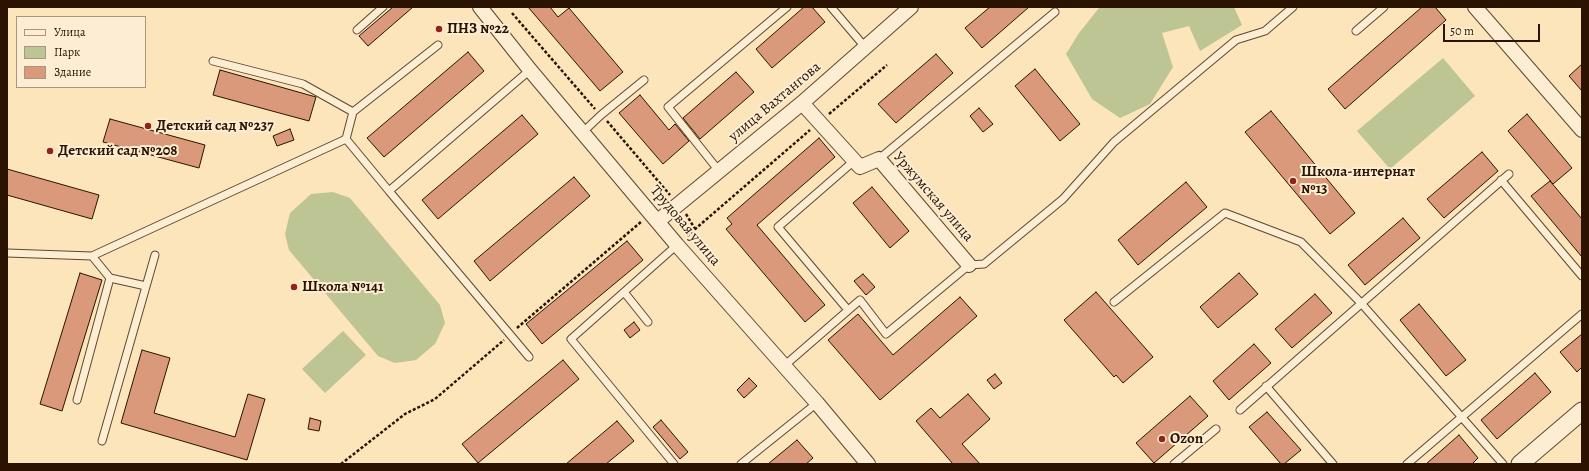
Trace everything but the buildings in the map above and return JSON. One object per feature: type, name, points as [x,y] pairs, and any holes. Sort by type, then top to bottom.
[{"type":"street","name":"Трудовая улица","points":[[480,7],[530,70],[678,245],[817,403],[868,464]]},
{"type":"street","name":"улица Вахтангова","points":[[655,217],[719,171],[802,102],[911,7]]},
{"type":"street","points":[[1475,7],[1582,130]]},
{"type":"street","points":[[802,102],[854,161]]},
{"type":"street","name":"Уржумская улица","points":[[854,161],[860,167],[879,159],[969,264]]},
{"type":"street","points":[[1520,464],[1582,412]]},
{"type":"lane","points":[[357,30],[383,7]]},
{"type":"lane","points":[[719,171],[668,107],[788,7]]},
{"type":"lane","points":[[831,7],[865,47]]},
{"type":"lane","points":[[784,366],[860,300],[886,334],[969,264],[984,264],[1063,199],[1114,142],[1236,40],[1266,31],[1293,7]]},
{"type":"lane","points":[[1356,31],[1384,7]]},
{"type":"lane","points":[[879,159],[1055,12]]},
{"type":"lane","points":[[346,139],[352,112],[438,45]]},
{"type":"lane","points":[[214,61],[303,84],[352,112]]},
{"type":"lane","points":[[389,191],[530,70]]},
{"type":"lane","points":[[583,132],[601,115],[644,80]]},
{"type":"lane","points":[[346,139],[529,357]]},
{"type":"lane","points":[[7,253],[92,256],[346,139]]},
{"type":"lane","points":[[848,310],[778,227],[854,161]]},
{"type":"lane","points":[[1240,410],[1508,174]]},
{"type":"lane","points":[[1501,180],[1582,276]]},
{"type":"lane","points":[[1114,302],[1225,213],[1301,242],[1361,303],[1503,464]]},
{"type":"lane","points":[[672,463],[571,339],[678,245]]},
{"type":"lane","points":[[102,441],[155,255]]},
{"type":"lane","points":[[92,256],[110,278],[146,286]]},
{"type":"lane","points":[[78,400],[110,278]]},
{"type":"lane","points":[[624,292],[648,322]]},
{"type":"lane","points":[[1407,464],[1582,314]]},
{"type":"lane","points":[[1266,386],[1333,464]]},
{"type":"lane","points":[[741,464],[817,403]]},
{"type":"lane","points":[[1174,464],[1216,429]]},
{"type":"path","points":[[678,245],[887,65]]},
{"type":"path","points":[[341,464],[405,414],[435,399],[510,334],[655,217]]},
{"type":"green space","points":[[1234,7],[1242,25],[1200,51],[1189,26],[1162,33],[1173,67],[1150,104],[1120,118],[1092,99],[1066,54],[1079,33],[1099,8]]},
{"type":"green space","points":[[1443,58],[1475,96],[1390,169],[1357,131]]},
{"type":"green space","points":[[333,192],[350,198],[440,305],[445,323],[435,344],[416,360],[395,363],[378,356],[289,250],[285,234],[290,213],[311,194]]},
{"type":"green space","points":[[343,331],[366,355],[325,393],[302,369]]},
{"type":"place","name":"ПНЗ №22","points":[[439,29]]},
{"type":"place","name":"Детский сад №237","points":[[148,126]]},
{"type":"place","name":"Детский сад №208","points":[[50,151]]},
{"type":"place","name":"Школа-интернат №13","points":[[1293,181]]},
{"type":"place","name":"Школа №141","points":[[294,287]]},
{"type":"place","name":"Ozon","points":[[1162,439]]}]
